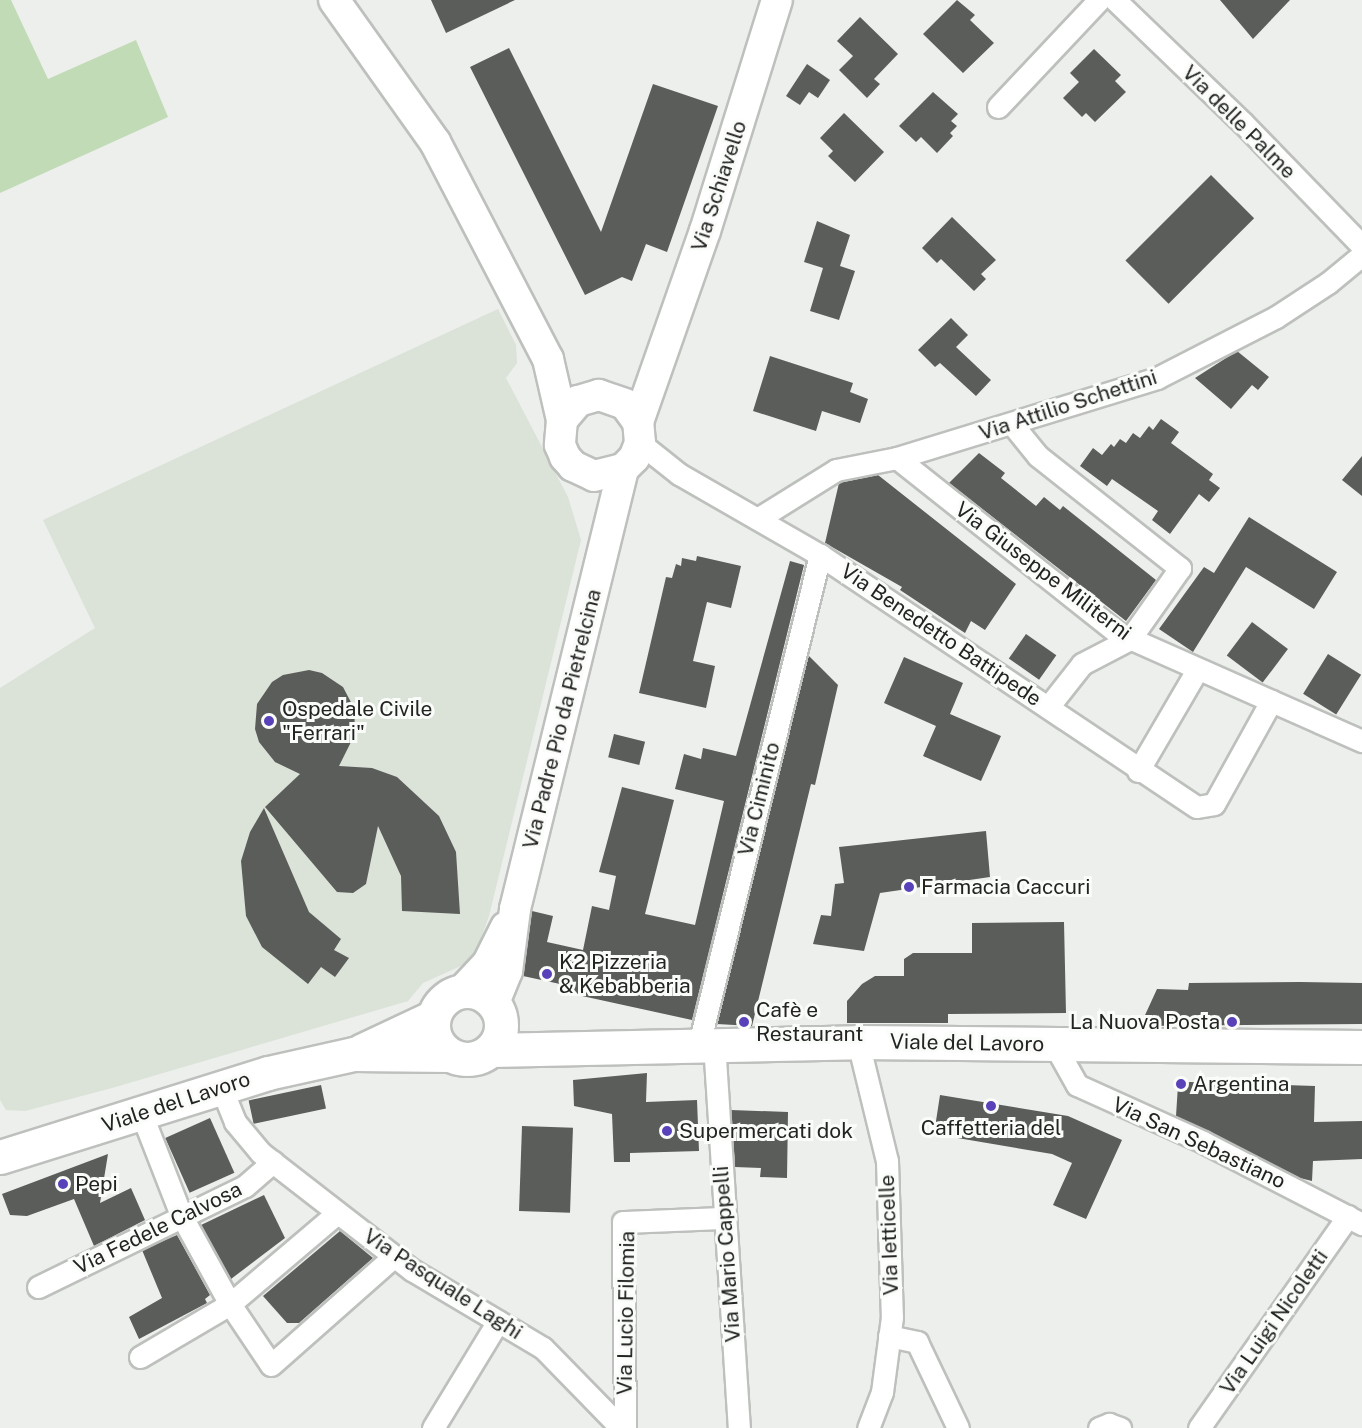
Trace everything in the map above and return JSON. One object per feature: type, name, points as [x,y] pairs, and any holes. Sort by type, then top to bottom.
[{"type":"main road","points":[[464,990],[485,995],[498,1010],[502,1029],[491,1050],[472,1059],[450,1055],[435,1038],[433,1017],[444,999],[464,990]]},
{"type":"main road","name":"Viale del Lavoro","points":[[498,1010],[573,1048]]},
{"type":"main road","name":"Viale del Lavoro","points":[[0,1157],[142,1115],[221,1088],[354,1054],[433,1017]]},
{"type":"main road","name":"Viale del Lavoro","points":[[491,1050],[706,1043],[858,1042],[1362,1047]]},
{"type":"main road","name":"Viale del Lavoro","points":[[354,1054],[450,1055]]},
{"type":"street","points":[[334,0],[435,142],[548,359],[562,420],[560,445],[565,457],[584,473],[609,530]]},
{"type":"street","name":"Via Schiavello","points":[[632,450],[777,0]]},
{"type":"street","points":[[998,106],[1100,0]]},
{"type":"street","name":"Via delle Palme","points":[[1115,0],[1243,123],[1362,246]]},
{"type":"street","name":"Via Attilio Schettini","points":[[759,518],[836,470],[897,458],[1157,378],[1276,317],[1328,283],[1362,255]]},
{"type":"street","points":[[548,359],[603,397],[625,404],[632,450],[604,476],[584,473]]},
{"type":"street","points":[[562,420],[578,401],[603,397],[659,372]]},
{"type":"street","points":[[1012,424],[1038,456],[1180,568],[1130,639],[1082,664],[1048,707]]},
{"type":"street","name":"Via Benedetto Battipede","points":[[632,450],[759,518],[820,555],[1048,707],[1138,771],[1197,807],[1214,804],[1271,701]]},
{"type":"street","name":"Via Padre Pio da Pietrelcina","points":[[498,1010],[507,971],[515,909],[609,530],[632,450]]},
{"type":"street","name":"Via Giuseppe Militerni","points":[[897,458],[1118,633],[1197,670],[1362,741]]},
{"type":"street","name":"Via Ciminito","points":[[706,1043],[820,555]]},
{"type":"street","points":[[1138,771],[1197,670]]},
{"type":"street","name":"Via Padre Pio da Pietrelcina","points":[[464,990],[488,963],[515,909]]},
{"type":"street","name":"Via Ietticelle","points":[[858,1042],[887,1161],[889,1336],[882,1392],[868,1428]]},
{"type":"street","name":"Via Mario Cappelli","points":[[706,1043],[723,1218],[739,1428]]},
{"type":"street","name":"Via San Sebastiano","points":[[1054,1044],[1077,1085],[1203,1142],[1355,1220]]},
{"type":"street","name":"Via Pasquale Laghi","points":[[221,1088],[241,1131],[273,1162],[336,1214],[394,1256],[543,1348],[621,1428]]},
{"type":"street","points":[[142,1115],[181,1215],[230,1304],[271,1365],[394,1256]]},
{"type":"street","name":"Via Fedele Calvosa","points":[[38,1287],[181,1215],[245,1186],[273,1162]]},
{"type":"street","points":[[140,1357],[230,1304],[336,1214]]},
{"type":"street","name":"Via Lucio Filomia","points":[[625,1428],[623,1222],[723,1218]]},
{"type":"street","name":"Via Luigi Nicoletti","points":[[1199,1428],[1355,1220]]},
{"type":"street","points":[[433,1428],[498,1321]]},
{"type":"street","points":[[889,1336],[917,1342],[958,1428]]},
{"type":"street","points":[[1099,1428],[1109,1424],[1120,1428]]},
{"type":"shaded area","name":"Ospedale Civile \"Ferrari\"","points":[[498,309],[516,345],[517,363],[506,378],[568,497],[581,540],[489,916],[476,952],[463,965],[423,983],[408,1001],[112,1088],[25,1111],[6,1110],[0,1100],[0,688],[95,628],[43,520]]},
{"type":"green space","points":[[0,0],[11,0],[48,79],[136,40],[168,117],[0,193]]},
{"type":"building","points":[[431,0],[515,0],[446,33]]},
{"type":"building","points":[[957,0],[975,15],[970,20],[994,43],[963,73],[923,34]]},
{"type":"building","points":[[1220,0],[1290,0],[1253,39]]},
{"type":"building","points":[[860,17],[898,54],[874,79],[880,84],[867,98],[839,70],[853,56],[837,41]]},
{"type":"building","points":[[509,48],[601,232],[653,84],[718,106],[667,252],[646,244],[632,281],[622,277],[585,295],[470,67]]},
{"type":"building","points":[[1094,49],[1121,75],[1115,81],[1126,92],[1095,122],[1086,113],[1082,117],[1063,98],[1079,82],[1070,73]]},
{"type":"building","points":[[807,64],[830,80],[818,98],[809,92],[800,105],[786,96]]},
{"type":"building","points":[[933,92],[958,114],[951,121],[957,126],[950,133],[953,136],[937,153],[921,137],[916,142],[899,126]]},
{"type":"building","points":[[844,113],[884,152],[855,182],[828,156],[833,151],[820,138]]},
{"type":"building","points":[[1211,175],[1254,218],[1169,304],[1125,261]]},
{"type":"building","points":[[952,217],[996,260],[981,274],[986,279],[974,291],[941,259],[937,263],[922,248]]},
{"type":"building","points":[[817,221],[850,235],[840,266],[855,271],[839,320],[810,311],[823,268],[804,262]]},
{"type":"building","points":[[951,318],[968,335],[956,347],[991,380],[976,396],[940,363],[935,367],[918,350]]},
{"type":"building","points":[[1237,351],[1269,377],[1258,390],[1252,385],[1231,409],[1195,378]]},
{"type":"building","points":[[770,356],[853,383],[850,392],[868,399],[860,423],[822,411],[816,431],[753,411]]},
{"type":"building","points":[[1161,419],[1179,432],[1171,443],[1213,474],[1209,480],[1220,488],[1209,502],[1199,494],[1170,534],[1152,520],[1158,511],[1112,479],[1107,486],[1080,466],[1093,448],[1102,455],[1111,444],[1114,447],[1120,439],[1126,443],[1133,433],[1140,438],[1149,426],[1153,430]]},
{"type":"building","points":[[979,453],[1005,473],[1001,478],[1036,506],[1044,497],[1060,510],[1063,506],[1156,580],[1126,621],[949,483]]},
{"type":"building","points":[[1362,456],[1362,496],[1342,480]]},
{"type":"building","points":[[878,475],[1016,584],[985,630],[971,621],[965,633],[900,590],[902,587],[825,543],[839,483]]},
{"type":"building","points":[[1249,517],[1337,572],[1314,609],[1246,567],[1193,652],[1159,629],[1204,567],[1214,573]]},
{"type":"building","points":[[697,556],[741,566],[731,608],[707,602],[693,661],[715,666],[706,708],[639,693],[666,577],[672,578],[676,564],[681,566],[682,558],[696,561]]},
{"type":"building","points":[[790,561],[804,565],[692,1020],[573,994],[574,987],[523,976],[532,911],[553,916],[547,942],[583,950],[592,906],[609,910],[616,876],[599,872],[622,787],[674,800],[645,914],[695,925],[724,801],[675,789],[684,754],[701,759],[703,748],[736,756]]},
{"type":"building","points":[[1252,622],[1288,649],[1263,683],[1227,656]]},
{"type":"building","points":[[1026,634],[1056,655],[1039,680],[1009,659]]},
{"type":"building","points":[[1328,654],[1361,675],[1336,715],[1303,694]]},
{"type":"building","points":[[808,655],[838,685],[815,785],[811,784],[752,1026],[717,1024]]},
{"type":"building","points":[[904,657],[963,683],[950,714],[1001,736],[981,781],[923,756],[936,726],[884,703]]},
{"type":"building","points":[[309,670],[322,673],[343,687],[355,710],[354,736],[339,766],[372,768],[397,777],[439,816],[456,852],[460,914],[402,911],[401,876],[378,826],[366,884],[353,893],[337,892],[265,807],[300,774],[275,762],[259,742],[255,729],[257,704],[272,682],[283,675]]},
{"type":"building","points":[[614,734],[645,742],[639,765],[608,757]]},
{"type":"building","points":[[264,808],[309,912],[341,939],[334,950],[349,958],[335,977],[321,967],[308,984],[262,947],[246,916],[241,861],[250,832]]},
{"type":"building","points":[[986,831],[990,877],[880,893],[864,951],[813,944],[821,915],[831,916],[835,884],[844,883],[839,847]]},
{"type":"building","points":[[1064,922],[1066,1013],[948,1014],[948,1023],[847,1023],[847,1001],[862,984],[875,976],[904,976],[904,959],[913,953],[972,953],[972,923]]},
{"type":"building","points":[[1189,983],[1362,983],[1362,1024],[1140,1026],[1157,989],[1188,990]]},
{"type":"building","points":[[647,1073],[646,1102],[697,1100],[699,1151],[630,1153],[630,1162],[614,1162],[612,1114],[574,1106],[573,1080]]},
{"type":"building","points":[[1190,1082],[1315,1086],[1314,1122],[1362,1121],[1362,1159],[1313,1161],[1312,1181],[1300,1178],[1176,1116],[1178,1085]]},
{"type":"building","points":[[321,1085],[326,1108],[254,1124],[249,1100]]},
{"type":"building","points":[[940,1095],[1068,1116],[1122,1140],[1086,1219],[1053,1205],[1072,1163],[1052,1154],[934,1134]]},
{"type":"building","points":[[731,1110],[788,1112],[787,1178],[760,1177],[761,1168],[735,1167]]},
{"type":"building","points":[[210,1118],[234,1173],[190,1193],[165,1138]]},
{"type":"building","points":[[522,1126],[573,1128],[570,1213],[519,1211]]},
{"type":"building","points":[[108,1154],[100,1203],[131,1188],[145,1220],[94,1246],[74,1199],[27,1216],[10,1215],[2,1194]]},
{"type":"building","points":[[264,1195],[285,1238],[231,1279],[201,1225]]},
{"type":"building","points":[[340,1231],[373,1258],[299,1323],[287,1323],[263,1296]]},
{"type":"building","points":[[177,1235],[210,1295],[205,1299],[207,1303],[139,1339],[129,1317],[162,1298],[142,1250]]},
{"type":"place","name":"Ospedale Civile \"Ferrari\"","points":[[269,721]]},
{"type":"place","name":"Farmacia Caccuri","points":[[909,887]]},
{"type":"place","name":"K2 Pizzeria & Kebabberia","points":[[547,974]]},
{"type":"place","name":"Cafè e Restaurant","points":[[744,1022]]},
{"type":"place","name":"La Nuova Posta","points":[[1232,1022]]},
{"type":"place","name":"Argentina","points":[[1181,1084]]},
{"type":"place","name":"Caffetteria del","points":[[991,1106]]},
{"type":"place","name":"Supermercati dok","points":[[667,1131]]},
{"type":"place","name":"Pepi","points":[[63,1184]]}]
